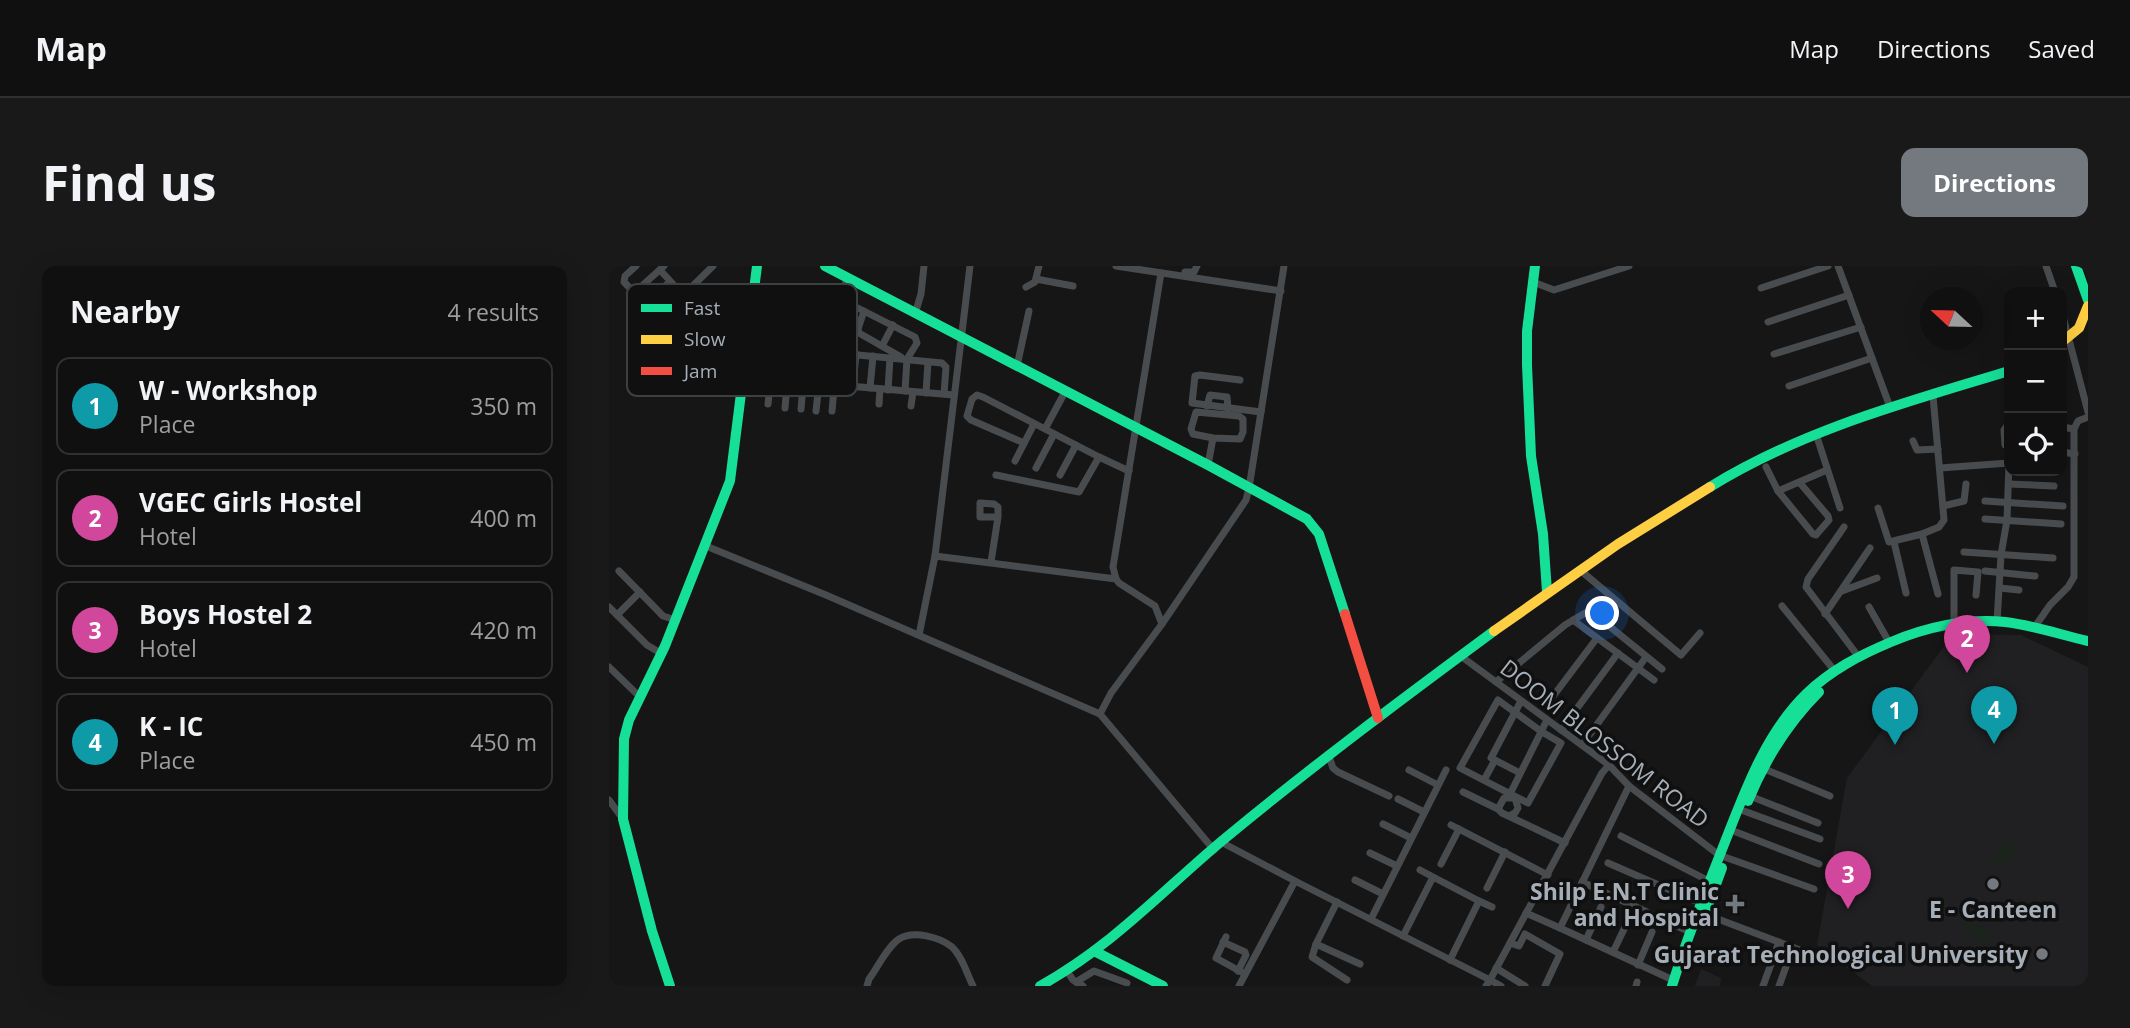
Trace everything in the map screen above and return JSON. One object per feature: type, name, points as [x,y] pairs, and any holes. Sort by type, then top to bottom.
[{"type":"street","points":[[628,284],[624,279],[636,266]]},
{"type":"street","points":[[694,284],[713,266]]},
{"type":"street","points":[[755,284],[757,266]]},
{"type":"street","points":[[825,266],[846,273],[915,314],[1066,390],[1307,519],[1319,534],[1378,718]]},
{"type":"street","points":[[915,314],[921,294],[924,266]]},
{"type":"street","points":[[919,635],[935,556],[971,266]]},
{"type":"street","points":[[1026,287],[1033,284],[1039,266]]},
{"type":"street","points":[[1116,266],[1152,269],[1161,273],[1174,270],[1192,273],[1196,266]]},
{"type":"street","points":[[1100,713],[1111,693],[1162,624],[1238,512],[1249,488],[1284,266]]},
{"type":"street","points":[[1535,266],[1527,331],[1527,365],[1531,456],[1543,534],[1547,592]]},
{"type":"street","points":[[1533,282],[1554,290],[1629,266]]},
{"type":"street","points":[[1761,288],[1828,266]]},
{"type":"street","points":[[1838,266],[1891,407]]},
{"type":"street","points":[[2046,266],[2053,287]]},
{"type":"street","points":[[2076,266],[2088,300]]},
{"type":"street","points":[[644,284],[662,268],[674,284]]},
{"type":"street","points":[[1174,270],[1281,290]]},
{"type":"street","points":[[1116,579],[1113,567],[1138,428],[1161,273]]},
{"type":"street","points":[[1036,279],[1073,286]]},
{"type":"street","points":[[1768,322],[1849,295]]},
{"type":"street","points":[[2067,338],[2084,328],[2088,306]]},
{"type":"street","points":[[857,308],[916,339],[906,359],[911,406]]},
{"type":"street","points":[[864,311],[859,332],[906,359]]},
{"type":"street","points":[[1017,366],[1018,341],[1029,311]]},
{"type":"street","points":[[882,346],[893,325]]},
{"type":"street","points":[[1774,354],[1861,327]]},
{"type":"street","points":[[2034,628],[2074,577],[2074,429],[2078,421],[2088,414],[2067,342]]},
{"type":"street","points":[[857,354],[942,363],[946,367],[944,394]]},
{"type":"street","points":[[870,388],[873,356]]},
{"type":"street","points":[[879,404],[890,358]]},
{"type":"street","points":[[1789,386],[1873,358]]},
{"type":"street","points":[[926,393],[928,362]]},
{"type":"street","points":[[1039,986],[1067,971],[1116,936],[1328,754],[1580,570],[1746,465],[1816,434],[1891,407],[2004,373]]},
{"type":"street","points":[[1240,380],[1195,376],[1192,403],[1261,412]]},
{"type":"street","points":[[857,387],[954,395]]},
{"type":"street","points":[[1045,429],[1066,390]]},
{"type":"street","points":[[670,986],[620,815],[624,739],[629,720],[676,620],[730,481],[741,396]]},
{"type":"street","points":[[768,404],[769,396]]},
{"type":"street","points":[[785,408],[786,396]]},
{"type":"street","points":[[801,409],[802,396]]},
{"type":"street","points":[[816,411],[818,396]]},
{"type":"street","points":[[832,411],[833,396]]},
{"type":"street","points":[[1878,508],[1888,541],[1891,543],[1922,534],[1942,524],[1943,506],[1933,396]]},
{"type":"street","points":[[1024,443],[971,420],[967,416],[972,399],[983,397],[1129,471]]},
{"type":"street","points":[[1196,412],[1239,416],[1243,419],[1240,439],[1213,438],[1193,434],[1191,429],[1196,412]]},
{"type":"street","points":[[1015,461],[1034,424]]},
{"type":"street","points":[[2067,428],[2074,429]]},
{"type":"street","points":[[1036,468],[1054,434]]},
{"type":"street","points":[[1816,434],[1840,508]]},
{"type":"street","points":[[1208,465],[1213,438]]},
{"type":"street","points":[[1913,441],[1917,450],[1938,449]]},
{"type":"street","points":[[1060,475],[1076,445]]},
{"type":"street","points":[[2067,453],[2075,454]]},
{"type":"street","points":[[996,475],[1079,492],[1099,457]]},
{"type":"street","points":[[1940,468],[2004,463]]},
{"type":"street","points":[[1766,467],[1777,491],[1816,535],[1829,520],[1828,516],[1800,483]]},
{"type":"street","points":[[1777,491],[1827,470]]},
{"type":"street","points":[[2004,625],[2000,588],[2001,555],[2007,520],[2009,476]]},
{"type":"street","points":[[1943,506],[1964,501],[1966,484]]},
{"type":"street","points":[[2009,484],[2054,486]]},
{"type":"street","points":[[1985,501],[2063,506]]},
{"type":"street","points":[[992,562],[998,517]]},
{"type":"street","points":[[1985,519],[2061,524]]},
{"type":"street","points":[[1844,527],[1806,584],[1807,591],[1858,656]]},
{"type":"street","points":[[1922,534],[1938,594]]},
{"type":"street","points":[[1894,542],[1906,593]]},
{"type":"street","points":[[706,546],[1100,713],[1218,846],[1371,919],[1488,983],[1501,986]]},
{"type":"street","points":[[1825,614],[1870,548]]},
{"type":"street","points":[[1964,552],[2053,558]]},
{"type":"street","points":[[935,556],[1116,579],[1155,606],[1162,624]]},
{"type":"street","points":[[619,570],[663,616],[676,620]]},
{"type":"street","points":[[1580,570],[1681,655],[1700,633]]},
{"type":"street","points":[[1954,626],[1954,570],[1977,572],[1976,595]]},
{"type":"street","points":[[1985,571],[2035,576]]},
{"type":"street","points":[[1841,591],[1877,578]]},
{"type":"street","points":[[2000,588],[2019,590]]},
{"type":"street","points":[[617,615],[640,592]]},
{"type":"street","points":[[1782,606],[1837,671]]},
{"type":"street","points":[[609,607],[650,647],[662,654]]},
{"type":"street","points":[[1869,607],[1889,642]]},
{"type":"street","points":[[1496,682],[1573,620],[1588,613],[1598,617],[1662,669]]},
{"type":"street","points":[[1573,620],[1654,680]]},
{"type":"street","points":[[1837,671],[1954,626],[2004,625],[2034,628],[2088,642]]},
{"type":"street","points":[[1676,984],[1690,932],[1762,764],[1790,712],[1808,693],[1858,656],[1889,642],[1935,632],[2004,625],[2088,649]]},
{"type":"street","points":[[1548,703],[1597,638]]},
{"type":"street","points":[[1561,730],[1618,653]]},
{"type":"street","name":"DOOM BLOSSOM ROAD","points":[[1462,657],[1609,765],[1629,786],[1723,857],[1814,889]]},
{"type":"street","points":[[1582,745],[1646,657]]},
{"type":"street","points":[[609,667],[640,697]]},
{"type":"street","points":[[1498,700],[1515,712],[1561,743],[1528,803],[1460,768],[1498,700]]},
{"type":"street","points":[[1520,773],[1491,758],[1521,701]]},
{"type":"street","points":[[1510,793],[1547,720]]},
{"type":"street","points":[[1328,754],[1338,772],[1389,796]]},
{"type":"street","points":[[1484,780],[1495,760]]},
{"type":"street","points":[[1762,764],[1830,796]]},
{"type":"street","points":[[1676,984],[1709,881],[1736,832],[1762,764]]},
{"type":"street","points":[[1488,983],[1602,773],[1609,765]]},
{"type":"street","points":[[1409,770],[1438,785]]},
{"type":"street","points":[[1371,919],[1445,770]]},
{"type":"street","points":[[1560,928],[1629,786]]},
{"type":"street","points":[[1463,792],[1498,808],[1502,814],[1565,843]]},
{"type":"street","points":[[1750,796],[1818,823]]},
{"type":"street","points":[[1498,808],[1504,797],[1514,798],[1518,808],[1509,816]]},
{"type":"street","points":[[1398,799],[1424,812]]},
{"type":"street","points":[[609,800],[620,815]]},
{"type":"street","points":[[1744,811],[1820,839]]},
{"type":"street","points":[[609,816],[620,815]]},
{"type":"street","points":[[1383,824],[1411,838]]},
{"type":"street","points":[[1440,864],[1455,827],[1548,875]]},
{"type":"street","points":[[1736,832],[1819,864]]},
{"type":"street","points":[[1621,836],[1709,881]]},
{"type":"street","points":[[1487,888],[1505,852]]},
{"type":"street","points":[[1370,853],[1397,866]]},
{"type":"street","points":[[1608,863],[1701,909],[1805,952]]},
{"type":"street","points":[[1420,870],[1492,907]]},
{"type":"street","points":[[1403,936],[1432,879],[1435,878]]},
{"type":"street","points":[[1355,880],[1383,894]]},
{"type":"street","points":[[1242,972],[1295,881]]},
{"type":"street","points":[[1582,882],[1690,932]]},
{"type":"street","points":[[1450,960],[1479,901]]},
{"type":"street","points":[[1337,902],[1312,957],[1347,980]]},
{"type":"street","points":[[1586,940],[1601,907]]},
{"type":"street","points":[[1527,913],[1676,984]]},
{"type":"street","points":[[1612,952],[1626,925]]},
{"type":"street","points":[[1638,965],[1652,932]]},
{"type":"street","points":[[1510,943],[1518,946],[1525,934],[1560,954],[1545,986]]},
{"type":"street","points":[[867,986],[869,979],[895,943],[905,936],[926,935],[950,946],[974,986]]},
{"type":"street","points":[[1238,986],[1242,972],[1245,952],[1224,939],[1216,958],[1242,972]]},
{"type":"street","points":[[1763,986],[1779,942]]},
{"type":"street","points":[[1316,944],[1360,964]]},
{"type":"street","points":[[1779,986],[1793,947]]},
{"type":"street","points":[[1094,951],[1140,978],[1163,986]]},
{"type":"street","points":[[1496,968],[1525,986]]},
{"type":"street","points":[[1067,971],[1079,984],[1094,971],[1126,984],[1140,978]]},
{"type":"shaded area","points":[[1953,634],[2021,635],[2088,667],[2088,986],[1872,986],[1817,945],[1847,778]]},
{"type":"shaded area","points":[[2004,842],[2017,848],[2005,869],[1992,863]]},
{"type":"shaded area","points":[[1968,921],[1994,932],[1987,946],[1962,933]]},
{"type":"shaded area","points":[[1701,969],[1721,978],[1720,986],[1695,986]]},
{"type":"traffic: fast","points":[[755,284],[757,266]]},
{"type":"traffic: fast","points":[[825,266],[1307,519],[1319,534],[1345,614]]},
{"type":"traffic: fast","points":[[1535,266],[1527,331],[1527,365],[1531,456],[1543,534],[1547,592]]},
{"type":"traffic: fast","points":[[2076,266],[2088,300]]},
{"type":"traffic: fast","points":[[1710,487],[1745,467],[1818,433],[1894,406],[2004,373]]},
{"type":"traffic: fast","points":[[670,986],[652,931],[623,819],[624,739],[629,720],[665,646],[730,481],[741,396]]},
{"type":"traffic: fast","points":[[1672,986],[1702,902],[1756,768],[1791,711],[1816,685],[1846,664],[1879,647],[1918,632],[1947,625],[1976,621],[2005,622],[2088,641]]},
{"type":"traffic: fast","points":[[1040,986],[1090,954],[1256,813],[1494,631]]},
{"type":"traffic: fast","points":[[1748,801],[1778,743],[1819,692]]},
{"type":"traffic: fast","points":[[1702,922],[1722,868]]},
{"type":"traffic: fast","points":[[1094,951],[1163,986]]},
{"type":"traffic: slow","points":[[2067,338],[2079,328],[2088,306]]},
{"type":"traffic: slow","points":[[1494,631],[1618,544],[1710,487]]},
{"type":"traffic: jam","points":[[1345,614],[1378,718]]},
{"type":"place","name":"VGEC Girls Hostel","points":[[1967,673]]},
{"type":"place","name":"K - IC","points":[[1994,744]]},
{"type":"place","name":"W - Workshop","points":[[1895,745]]},
{"type":"place","name":"E - Canteen","points":[[1993,884]]},
{"type":"place","name":"Shilp E.N.T Clinic and Hospital","points":[[1735,904]]},
{"type":"place","name":"Boys Hostel 2","points":[[1848,909]]},
{"type":"place","name":"Gujarat Technological University","points":[[2042,954]]}]
